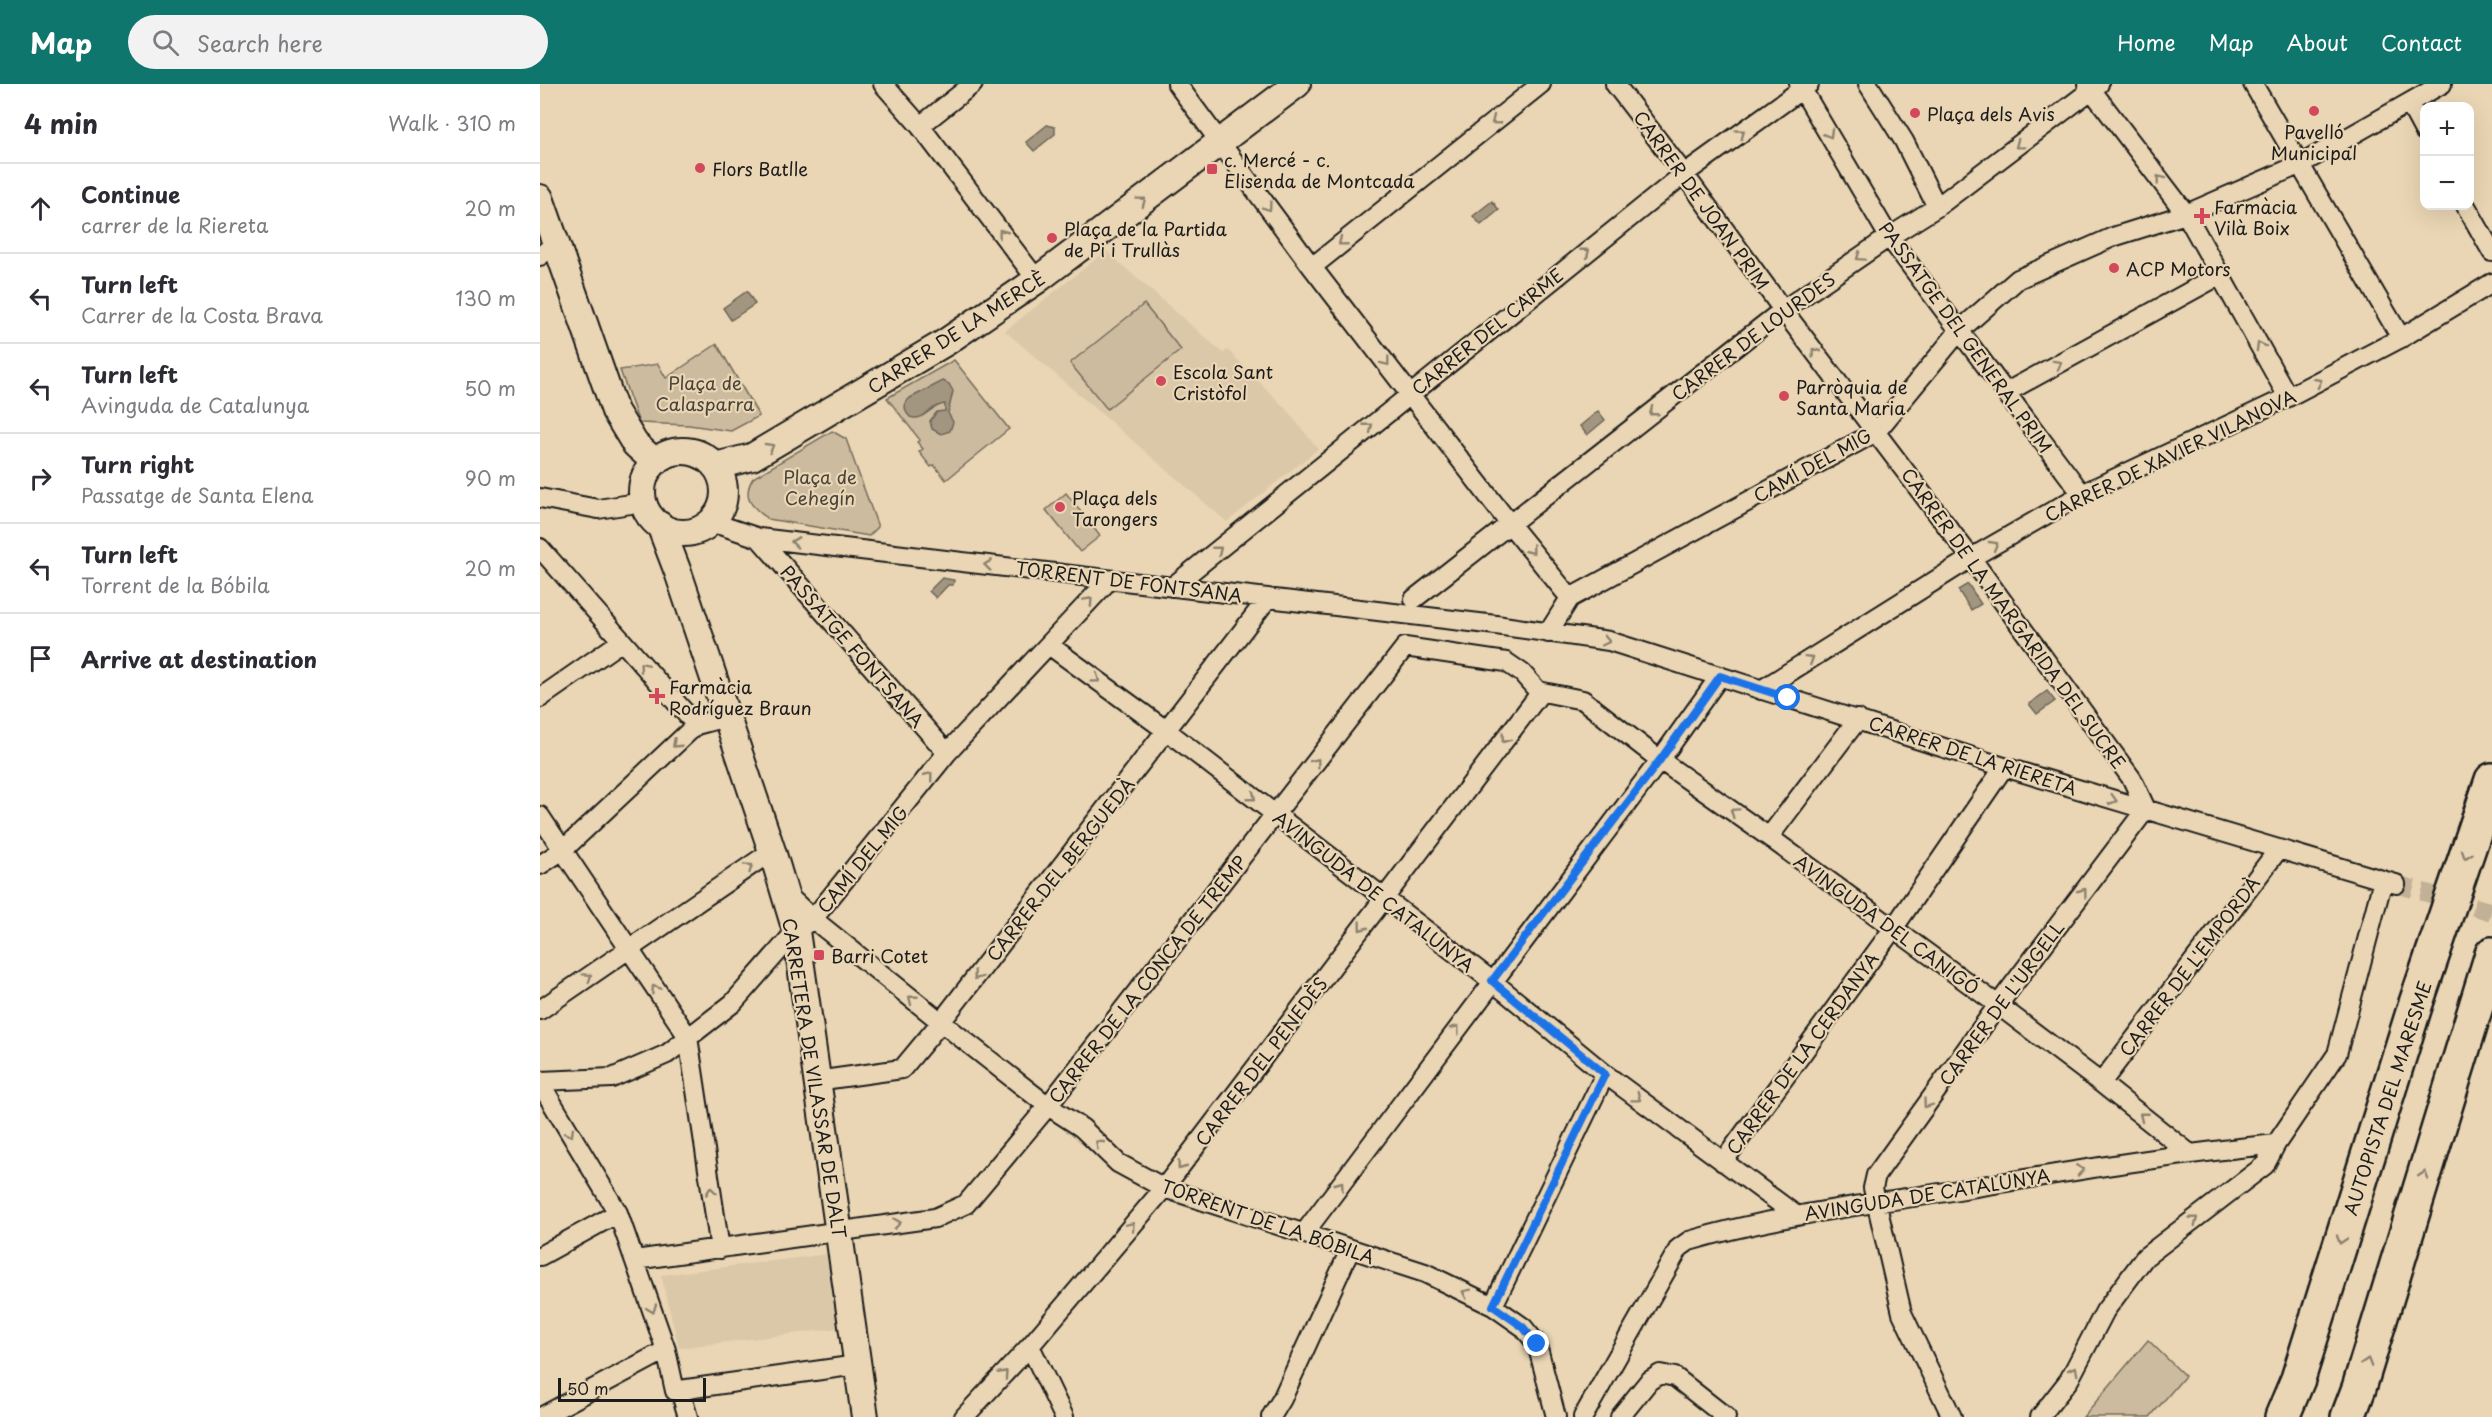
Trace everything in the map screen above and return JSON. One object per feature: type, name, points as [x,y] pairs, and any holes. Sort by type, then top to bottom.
[{"type":"highway","name":"AUTOPISTA DEL MARESME","points":[[2282,1417],[2298,1379],[2415,1006],[2492,780]]},
{"type":"highway","points":[[2348,1417],[2359,1388],[2492,954]]},
{"type":"street","points":[[884,84],[920,126],[1037,280]]},
{"type":"street","points":[[920,126],[973,84]]},
{"type":"street","points":[[1177,84],[1312,267],[1509,523],[1570,598]]},
{"type":"street","name":"CARRER DE LA MERCÈ","points":[[716,466],[741,462],[764,450],[937,348],[1037,280],[1297,84]]},
{"type":"street","points":[[1312,267],[1540,84]]},
{"type":"street","name":"CARRER DE JOAN PRIM","points":[[1615,84],[1876,432]]},
{"type":"street","points":[[1868,84],[1904,141],[1937,207]]},
{"type":"street","points":[[2253,84],[2401,338]]},
{"type":"street","name":"CAMÍ DEL MIG","points":[[1548,633],[1570,598],[1876,432],[1960,330],[2018,279],[2113,237],[2186,214],[2301,164],[2442,84]]},
{"type":"street","name":"CARRER DEL CARME","points":[[1172,587],[1684,174],[1803,86]]},
{"type":"street","name":"PASSATGE DEL GENERAL PRIM","points":[[1803,86],[1889,237],[2082,494]]},
{"type":"street","points":[[2092,86],[2186,214],[2288,398]]},
{"type":"street","name":"CARRER DE LOURDES","points":[[1414,599],[1783,310],[1937,207],[2092,86]]},
{"type":"street","points":[[2409,103],[2420,124]]},
{"type":"street","points":[[540,198],[548,250],[615,411],[635,444],[655,462]]},
{"type":"street","points":[[2468,210],[2492,252]]},
{"type":"street","points":[[2007,392],[2220,274]]},
{"type":"street","name":"CARRER DE XAVIER VILANOVA","points":[[1761,690],[1971,558],[2082,494],[2288,398],[2401,338],[2492,283]]},
{"type":"street","name":"CARRER DE LA MARGARIDA DEL SUCRE","points":[[1876,432],[2132,779],[2146,809]]},
{"type":"street","points":[[680,451],[694,452],[716,466],[724,485],[724,498],[711,522],[698,530],[672,531],[660,525],[650,515],[644,502],[645,475],[655,462],[666,454],[680,451]]},
{"type":"street","points":[[540,498],[598,509],[644,502]]},
{"type":"street","name":"TORRENT DE FONTSANA","points":[[711,522],[759,538],[1548,633]]},
{"type":"street","name":"CARRETERA DE VILASSAR DE DALT","points":[[660,525],[786,893],[804,925],[816,1081],[865,1417]]},
{"type":"street","name":"CARRETERA DE VILASSAR DE DALT","points":[[679,575],[686,532]]},
{"type":"street","name":"PASSATGE FONTSANA","points":[[759,538],[947,753]]},
{"type":"street","points":[[543,557],[622,641],[696,725]]},
{"type":"street","name":"CAMÍ DEL MIG","points":[[540,1082],[612,1078],[667,1054],[733,1003],[804,925],[947,753],[1109,580]]},
{"type":"street","name":"CARRER DEL BERGUEDÀ","points":[[816,1081],[902,1070],[1268,598]]},
{"type":"street","name":"CARRER DE LA RIERETA","points":[[1548,633],[1609,641],[2004,767],[2390,882],[2337,1054],[2276,1144]]},
{"type":"street","points":[[540,698],[622,641]]},
{"type":"street","name":"AVINGUDA DE CATALUNYA","points":[[1049,645],[1167,731],[1492,981],[1605,1074],[1797,1216],[2188,1153],[2276,1144]]},
{"type":"street","name":"CARRER DE LA CONCA DE TREMP","points":[[635,1260],[935,1218],[966,1204],[1048,1106],[1405,647],[1506,662],[1522,673],[1532,687],[1541,692]]},
{"type":"street","points":[[1305,1232],[1660,760],[1720,676]]},
{"type":"street","name":"AVINGUDA DEL CANIGÓ","points":[[1541,692],[1583,700],[1660,760],[1998,1005],[2188,1153]]},
{"type":"street","name":"CARRER DEL PENEDÈS","points":[[964,1417],[1030,1346],[1164,1188],[1541,692]]},
{"type":"street","points":[[540,865],[563,850],[696,725],[726,717]]},
{"type":"street","points":[[1769,837],[1858,719]]},
{"type":"street","name":"CARRER DE LA CERDANYA","points":[[1723,1162],[1893,929],[2004,767]]},
{"type":"street","name":"CARRER DE L'URGELL","points":[[1952,1417],[1902,1313],[1873,1188],[1876,1175],[1998,1005],[2146,809]]},
{"type":"street","points":[[540,816],[688,1038],[720,1249]]},
{"type":"street","name":"CARRER DE L'EMPORDÀ","points":[[2101,1083],[2278,850]]},
{"type":"street","points":[[540,1010],[772,851]]},
{"type":"street","name":"TORRENT DE LA BÓBILA","points":[[804,925],[941,1022],[1048,1106],[1082,1128],[1118,1163],[1164,1188],[1305,1232],[1350,1250],[1425,1274],[1493,1306],[1523,1327],[1537,1344],[1556,1417]]},
{"type":"street","points":[[1493,1306],[1605,1074]]},
{"type":"street","points":[[540,1082],[618,1214],[666,1350],[675,1391],[857,1365]]},
{"type":"street","points":[[2040,1417],[2069,1380],[2105,1311],[2145,1257],[2265,1165],[2276,1144]]},
{"type":"street","points":[[540,1256],[618,1214]]},
{"type":"street","points":[[1582,1417],[1679,1248],[1689,1241],[1797,1216]]},
{"type":"street","points":[[1271,1417],[1282,1399],[1350,1250]]},
{"type":"street","points":[[1030,1346],[1064,1417]]},
{"type":"street","points":[[541,1417],[666,1350]]},
{"type":"street","points":[[1620,1417],[1649,1381],[1660,1374],[1675,1377],[1726,1417]]},
{"type":"street","points":[[680,1390],[688,1417]]},
{"type":"shaded area","points":[[1047,125],[1055,127],[1055,134],[1034,151],[1026,142]]},
{"type":"shaded area","points":[[1492,201],[1499,210],[1481,225],[1473,216]]},
{"type":"shaded area","name":"Escola Sant Cristòfol","points":[[1106,251],[1223,353],[1228,350],[1286,409],[1318,449],[1227,522],[1005,331]]},
{"type":"shaded area","points":[[747,291],[755,304],[731,320],[723,308]]},
{"type":"shaded area","points":[[943,381],[949,384],[953,391],[948,413],[953,422],[950,431],[941,434],[932,429],[930,421],[937,412],[945,411],[945,404],[915,418],[910,417],[905,408],[910,398]]},
{"type":"shaded area","points":[[1598,411],[1605,420],[1587,435],[1580,426]]},
{"type":"shaded area","points":[[942,578],[954,580],[953,585],[948,585],[936,598],[929,591]]},
{"type":"shaded area","points":[[1968,584],[1981,604],[1971,610],[1958,590]]},
{"type":"shaded area","points":[[2047,691],[2055,701],[2037,714],[2029,704]]},
{"type":"shaded area","points":[[828,1254],[840,1328],[679,1348],[661,1275]]},
{"type":"green space","points":[[1144,304],[1181,350],[1107,409],[1070,363]]},
{"type":"green space","name":"Plaça de Calasparra","points":[[717,344],[759,416],[731,431],[689,425],[639,423],[620,370],[658,364],[666,378]]},
{"type":"green space","points":[[954,360],[1009,429],[946,480],[919,452],[923,449],[917,442],[920,440],[887,398]]},
{"type":"green space","name":"Plaça de Cehegín","points":[[832,431],[846,439],[878,527],[869,536],[768,519],[753,506],[748,497],[753,478]]},
{"type":"green space","points":[[1066,493],[1100,536],[1080,552],[1046,510]]},
{"type":"green space","points":[[2148,1340],[2185,1376],[2150,1417],[2083,1417]]},
{"type":"tunnel","points":[[2396,884],[2492,912]]},
{"type":"place","name":"Pavelló Municipal","points":[[2314,111]]},
{"type":"place","name":"Plaça dels Avis","points":[[1915,113]]},
{"type":"place","name":"Flors Batlle","points":[[700,168]]},
{"type":"place","name":"c. Mercé - c. Elisenda de Montcada","points":[[1212,169]]},
{"type":"place","name":"Farmàcia Vilà Boix","points":[[2202,216]]},
{"type":"place","name":"Plaça de la Partida de Pi i Trullàs","points":[[1052,238]]},
{"type":"place","name":"ACP Motors","points":[[2114,268]]},
{"type":"place","name":"Escola Sant Cristòfol","points":[[1161,381]]},
{"type":"place","name":"Parròquia de Santa Maria","points":[[1784,396]]},
{"type":"place","name":"Plaça dels Tarongers","points":[[1060,507]]},
{"type":"place","name":"Farmàcia Rodríguez Braun","points":[[657,696]]},
{"type":"place","name":"Barri Cotet","points":[[819,955]]},
{"type":"route","points":[[1537,1344],[1523,1327],[1493,1306],[1605,1074],[1492,981],[1660,760],[1720,676],[1788,698]]}]
